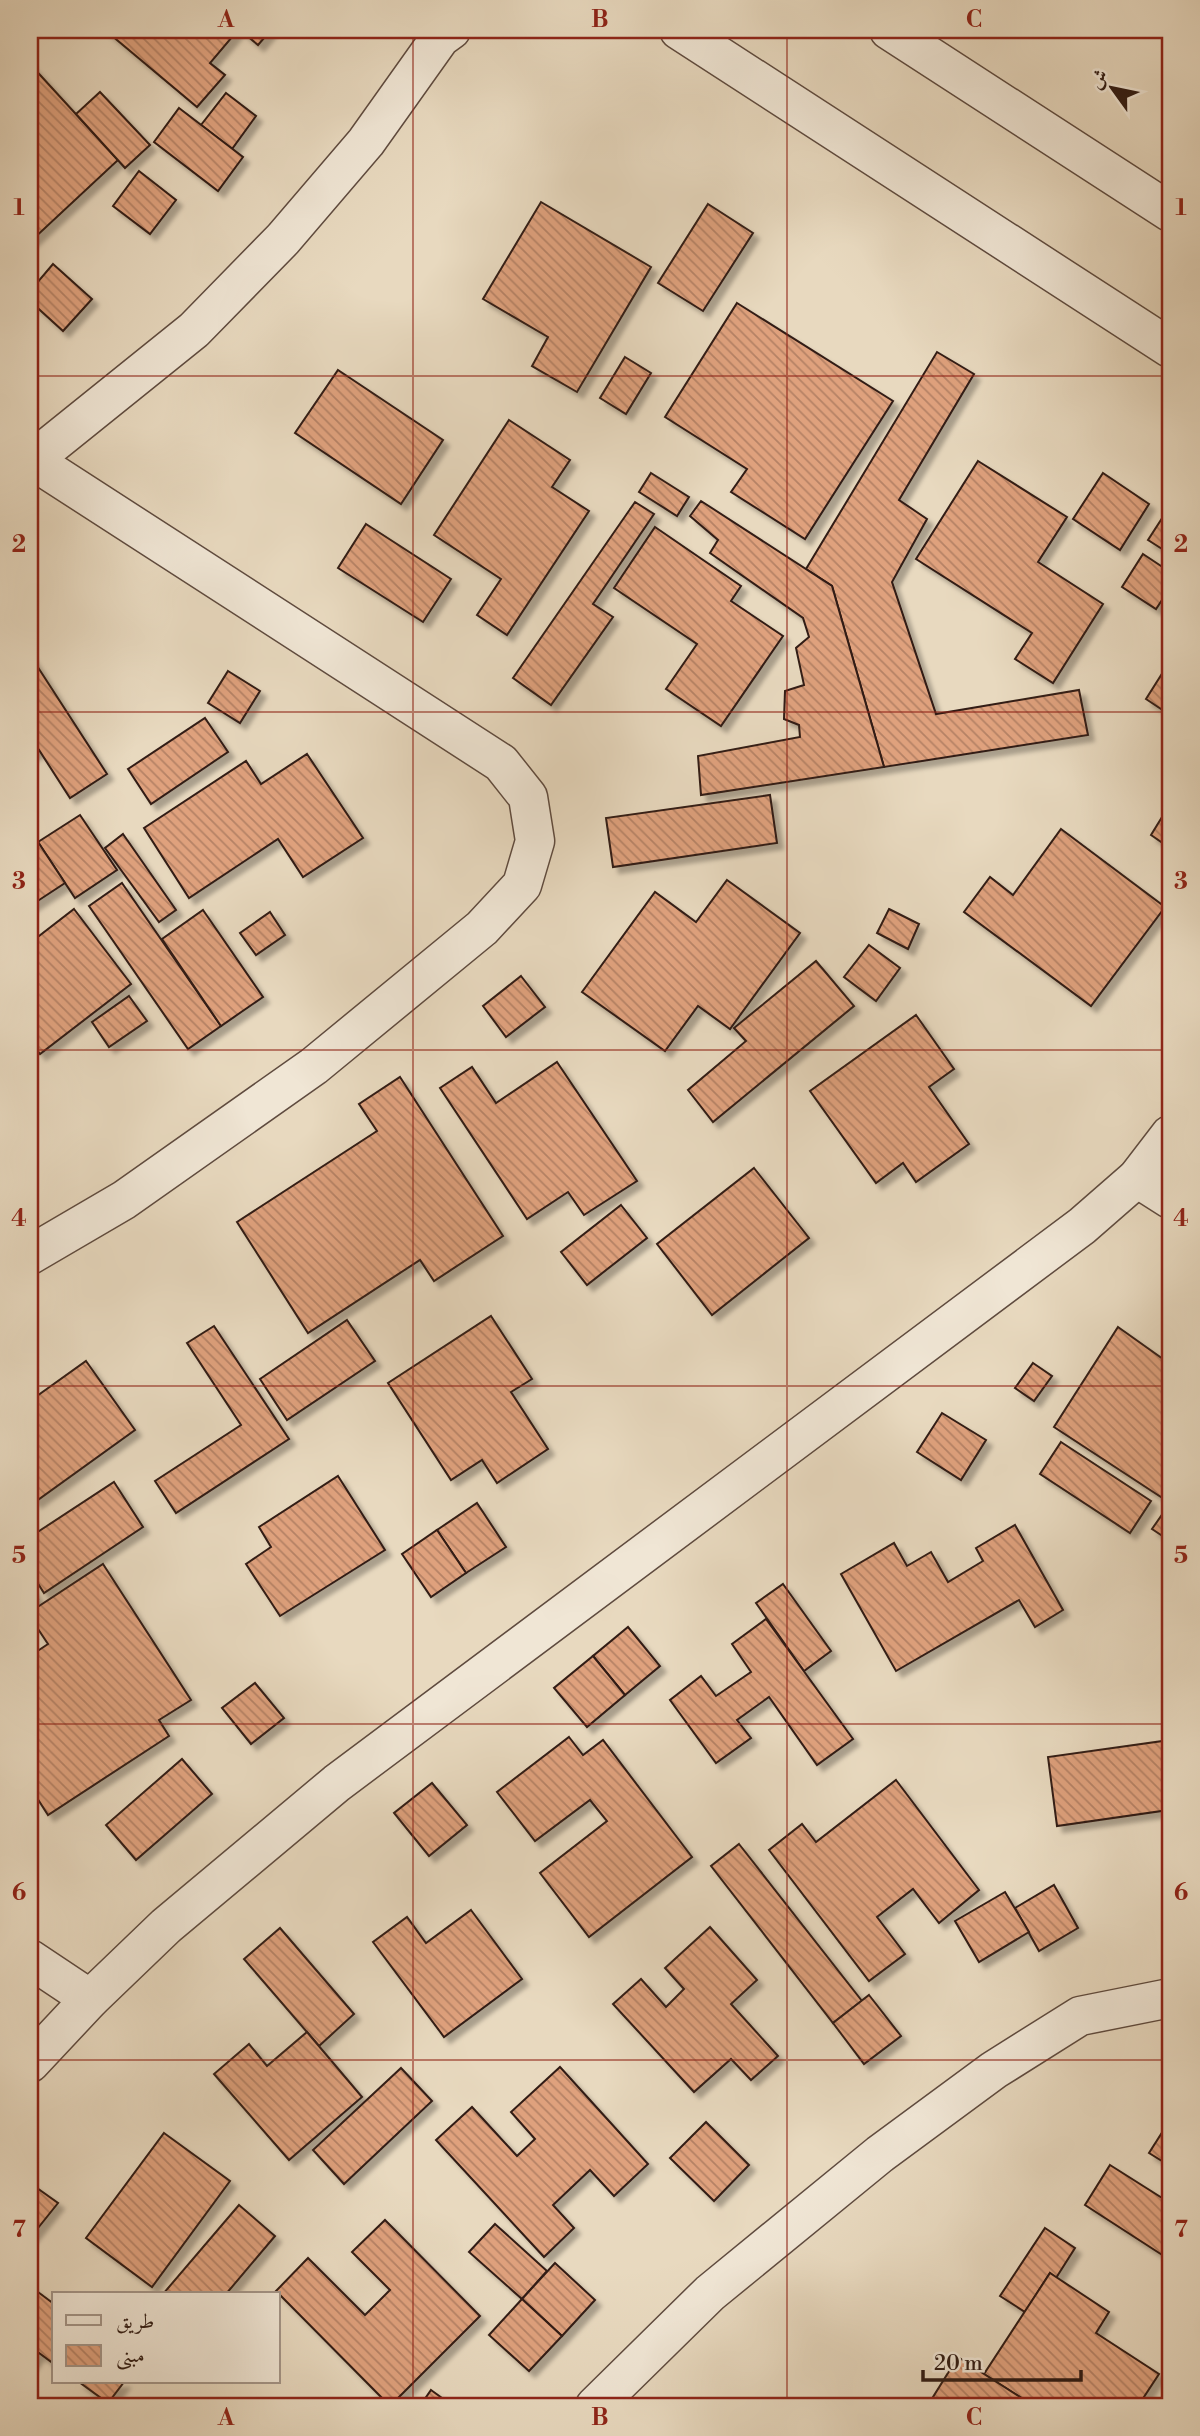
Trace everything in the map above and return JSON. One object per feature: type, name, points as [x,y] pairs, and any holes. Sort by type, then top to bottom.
[{"type":"street","points":[[679,30],[1170,348]]},
{"type":"street","points":[[888,30],[1164,204]]},
{"type":"street","points":[[30,1255],[124,1200],[324,1058],[482,928],[522,885],[535,842],[528,797],[501,763],[31,461],[194,330],[283,239],[366,142],[444,32]]},
{"type":"street","points":[[30,2063],[90,1999],[166,1927],[337,1783],[1072,1234],[1138,1178],[1170,1135]]},
{"type":"street","points":[[1138,1178],[1170,1199]]},
{"type":"street","points":[[30,1959],[90,1999]]},
{"type":"street","points":[[595,2406],[710,2293],[880,2154],[994,2070],[1080,2017],[1170,1998]]},
{"type":"building","points":[[105,30],[238,30],[210,63],[225,75],[197,107]]},
{"type":"building","points":[[240,30],[271,30],[258,45]]},
{"type":"building","points":[[30,64],[118,160],[30,242]]},
{"type":"building","points":[[100,92],[150,145],[125,168],[76,114]]},
{"type":"building","points":[[226,93],[256,116],[232,149],[201,125]]},
{"type":"building","points":[[179,108],[243,157],[218,191],[154,142]]},
{"type":"building","points":[[139,171],[176,200],[150,234],[113,206]]},
{"type":"building","points":[[541,202],[651,267],[577,392],[532,366],[548,337],[483,299]]},
{"type":"building","points":[[708,204],[753,233],[703,311],[658,283]]},
{"type":"building","points":[[53,264],[92,299],[63,331],[30,301],[30,291]]},
{"type":"building","points":[[737,303],[893,401],[805,539],[731,492],[747,469],[665,417]]},
{"type":"building","points":[[937,352],[974,374],[899,500],[927,519],[892,582],[936,714],[1079,690],[1088,735],[884,767],[832,586],[806,569]]},
{"type":"building","points":[[625,357],[651,373],[626,414],[600,398]]},
{"type":"building","points":[[338,370],[443,440],[401,504],[295,433]]},
{"type":"building","points":[[509,420],[570,460],[552,487],[589,511],[507,635],[477,615],[501,579],[434,535]]},
{"type":"building","points":[[978,461],[1067,517],[1038,562],[1103,604],[1053,683],[1015,659],[1032,633],[916,559]]},
{"type":"building","points":[[651,473],[689,497],[677,516],[639,492]]},
{"type":"building","points":[[1103,473],[1149,504],[1120,550],[1073,519]]},
{"type":"building","points":[[701,501],[832,586],[884,767],[701,795],[698,756],[800,737],[799,725],[784,719],[785,691],[804,685],[796,648],[809,637],[803,618],[710,553],[718,540],[690,516]]},
{"type":"building","points":[[635,502],[654,514],[593,604],[613,617],[551,705],[513,678]]},
{"type":"building","points":[[1170,506],[1170,554],[1148,540]]},
{"type":"building","points":[[366,524],[451,579],[423,622],[338,568]]},
{"type":"building","points":[[655,527],[741,586],[731,601],[783,636],[721,726],[666,689],[697,644],[614,588]]},
{"type":"building","points":[[1143,554],[1170,572],[1170,588],[1156,609],[1122,587]]},
{"type":"building","points":[[30,655],[107,774],[70,798],[39,750],[30,756]]},
{"type":"building","points":[[1170,661],[1170,715],[1146,699]]},
{"type":"building","points":[[228,671],[260,691],[240,723],[208,703]]},
{"type":"building","points":[[205,718],[228,752],[151,804],[128,769]]},
{"type":"building","points":[[307,754],[363,838],[303,877],[278,839],[189,898],[144,828],[246,761],[261,784]]},
{"type":"building","points":[[770,795],[777,843],[613,867],[606,818]]},
{"type":"building","points":[[1167,809],[1170,811],[1170,848],[1151,835]]},
{"type":"building","points":[[80,815],[117,870],[75,898],[38,842]]},
{"type":"building","points":[[1061,829],[1165,907],[1091,1006],[964,912],[990,877],[1013,895]]},
{"type":"building","points":[[123,834],[176,910],[159,922],[105,848]]},
{"type":"building","points":[[38,842],[65,883],[30,906],[30,847]]},
{"type":"building","points":[[727,880],[800,933],[730,1029],[698,1006],[665,1051],[582,992],[655,892],[696,922]]},
{"type":"building","points":[[122,883],[221,1026],[188,1049],[89,906]]},
{"type":"building","points":[[74,909],[131,984],[40,1054],[30,1041],[30,943]]},
{"type":"building","points":[[889,909],[919,924],[908,949],[877,933]]},
{"type":"building","points":[[203,910],[263,997],[221,1026],[162,939]]},
{"type":"building","points":[[270,912],[285,935],[256,955],[240,933]]},
{"type":"building","points":[[869,945],[900,968],[876,1001],[844,977]]},
{"type":"building","points":[[816,961],[854,1006],[713,1122],[688,1090],[746,1041],[734,1028]]},
{"type":"building","points":[[521,976],[545,1007],[506,1037],[483,1006]]},
{"type":"building","points":[[129,996],[147,1021],[109,1047],[92,1022]]},
{"type":"building","points":[[916,1015],[954,1069],[929,1087],[969,1144],[916,1182],[903,1163],[876,1183],[810,1091]]},
{"type":"building","points":[[557,1062],[637,1181],[584,1215],[568,1192],[527,1219],[440,1088],[472,1067],[496,1103]]},
{"type":"building","points":[[400,1077],[503,1236],[434,1281],[420,1260],[308,1333],[237,1222],[377,1131],[359,1104]]},
{"type":"building","points":[[754,1168],[809,1238],[712,1315],[657,1244]]},
{"type":"building","points":[[621,1205],[647,1238],[587,1285],[561,1252]]},
{"type":"building","points":[[491,1316],[532,1379],[511,1392],[548,1449],[497,1483],[482,1460],[451,1480],[388,1383]]},
{"type":"building","points":[[347,1320],[375,1361],[287,1420],[260,1379]]},
{"type":"building","points":[[214,1326],[289,1439],[176,1513],[155,1481],[241,1425],[187,1343]]},
{"type":"building","points":[[1118,1327],[1170,1364],[1170,1503],[1054,1427]]},
{"type":"building","points":[[86,1361],[135,1430],[35,1502],[30,1495],[30,1401]]},
{"type":"building","points":[[1033,1363],[1052,1376],[1034,1401],[1015,1388]]},
{"type":"building","points":[[942,1413],[986,1440],[961,1480],[917,1452]]},
{"type":"building","points":[[1061,1442],[1151,1501],[1130,1533],[1040,1474]]},
{"type":"building","points":[[338,1476],[385,1550],[280,1616],[246,1564],[271,1547],[259,1527]]},
{"type":"building","points":[[114,1482],[143,1527],[44,1593],[30,1571],[30,1537]]},
{"type":"building","points":[[477,1503],[506,1547],[466,1573],[437,1530]]},
{"type":"building","points":[[1170,1503],[1170,1541],[1152,1529]]},
{"type":"building","points":[[1015,1525],[1063,1610],[1035,1627],[1019,1600],[896,1671],[841,1574],[894,1543],[907,1566],[931,1552],[948,1582],[983,1561],[976,1548]]},
{"type":"building","points":[[437,1530],[466,1573],[431,1597],[402,1554]]},
{"type":"building","points":[[103,1564],[191,1700],[159,1720],[169,1736],[48,1815],[30,1787],[30,1656],[48,1644],[30,1617],[30,1612]]},
{"type":"building","points":[[783,1584],[831,1651],[804,1671],[756,1603]]},
{"type":"building","points":[[30,1586],[38,1599],[30,1605]]},
{"type":"building","points":[[766,1619],[853,1739],[817,1765],[769,1697],[737,1720],[751,1738],[716,1763],[670,1700],[701,1676],[716,1696],[751,1672],[732,1644]]},
{"type":"building","points":[[628,1627],[660,1666],[625,1695],[593,1656]]},
{"type":"building","points":[[593,1656],[625,1695],[587,1727],[554,1688]]},
{"type":"building","points":[[255,1683],[284,1718],[251,1744],[222,1708]]},
{"type":"building","points":[[569,1737],[583,1755],[603,1740],[692,1857],[589,1937],[540,1873],[607,1821],[590,1800],[535,1841],[497,1792]]},
{"type":"building","points":[[1170,1740],[1170,1861],[1162,1811],[1057,1826],[1048,1757]]},
{"type":"building","points":[[182,1759],[212,1794],[136,1860],[106,1825]]},
{"type":"building","points":[[896,1780],[979,1890],[939,1923],[913,1889],[877,1917],[905,1954],[869,1981],[769,1850],[802,1824],[816,1842]]},
{"type":"building","points":[[432,1783],[467,1825],[429,1856],[394,1813]]},
{"type":"building","points":[[739,1844],[862,2001],[833,2023],[711,1866]]},
{"type":"building","points":[[1054,1885],[1078,1928],[1039,1951],[1015,1908]]},
{"type":"building","points":[[1005,1892],[1029,1932],[979,1962],[955,1921]]},
{"type":"building","points":[[471,1910],[522,1979],[444,2037],[373,1942],[407,1917],[426,1943]]},
{"type":"building","points":[[710,1927],[757,1980],[731,2004],[778,2056],[751,2080],[731,2059],[694,2092],[613,2004],[641,1979],[666,2007],[684,1989],[665,1968]]},
{"type":"building","points":[[280,1928],[354,2014],[319,2046],[244,1959]]},
{"type":"building","points":[[869,1995],[901,2036],[864,2064],[833,2023]]},
{"type":"building","points":[[307,2032],[362,2097],[289,2160],[214,2074],[249,2044],[267,2066]]},
{"type":"building","points":[[560,2067],[648,2164],[614,2196],[590,2170],[553,2205],[574,2228],[544,2257],[436,2140],[472,2107],[517,2156],[535,2139],[511,2112]]},
{"type":"building","points":[[401,2068],[432,2101],[344,2184],[313,2150]]},
{"type":"building","points":[[1170,2120],[1170,2166],[1149,2153]]},
{"type":"building","points":[[706,2122],[749,2165],[714,2201],[670,2158]]},
{"type":"building","points":[[164,2133],[230,2181],[152,2287],[86,2238]]},
{"type":"building","points":[[1110,2165],[1170,2203],[1170,2260],[1085,2205]]},
{"type":"building","points":[[30,2183],[58,2203],[30,2238]]},
{"type":"building","points":[[239,2205],[275,2236],[228,2292],[165,2292]]},
{"type":"building","points":[[385,2220],[480,2316],[390,2406],[280,2295],[280,2292],[276,2291],[308,2258],[365,2315],[390,2290],[352,2252]]},
{"type":"building","points":[[495,2224],[547,2271],[522,2299],[469,2252]]},
{"type":"building","points":[[1045,2228],[1075,2248],[1056,2278],[1050,2273],[1025,2312],[1000,2296]]},
{"type":"building","points":[[555,2263],[595,2300],[562,2336],[522,2299]]},
{"type":"building","points":[[1050,2273],[1109,2312],[1096,2333],[1159,2374],[1138,2406],[1034,2406],[984,2374]]},
{"type":"building","points":[[30,2286],[52,2302],[52,2363],[39,2353],[30,2366]]},
{"type":"building","points":[[522,2299],[562,2336],[529,2371],[489,2335]]},
{"type":"building","points":[[958,2357],[1034,2406],[947,2406],[933,2397]]},
{"type":"building","points":[[82,2384],[122,2384],[108,2403]]},
{"type":"building","points":[[431,2390],[453,2406],[420,2406]]}]
